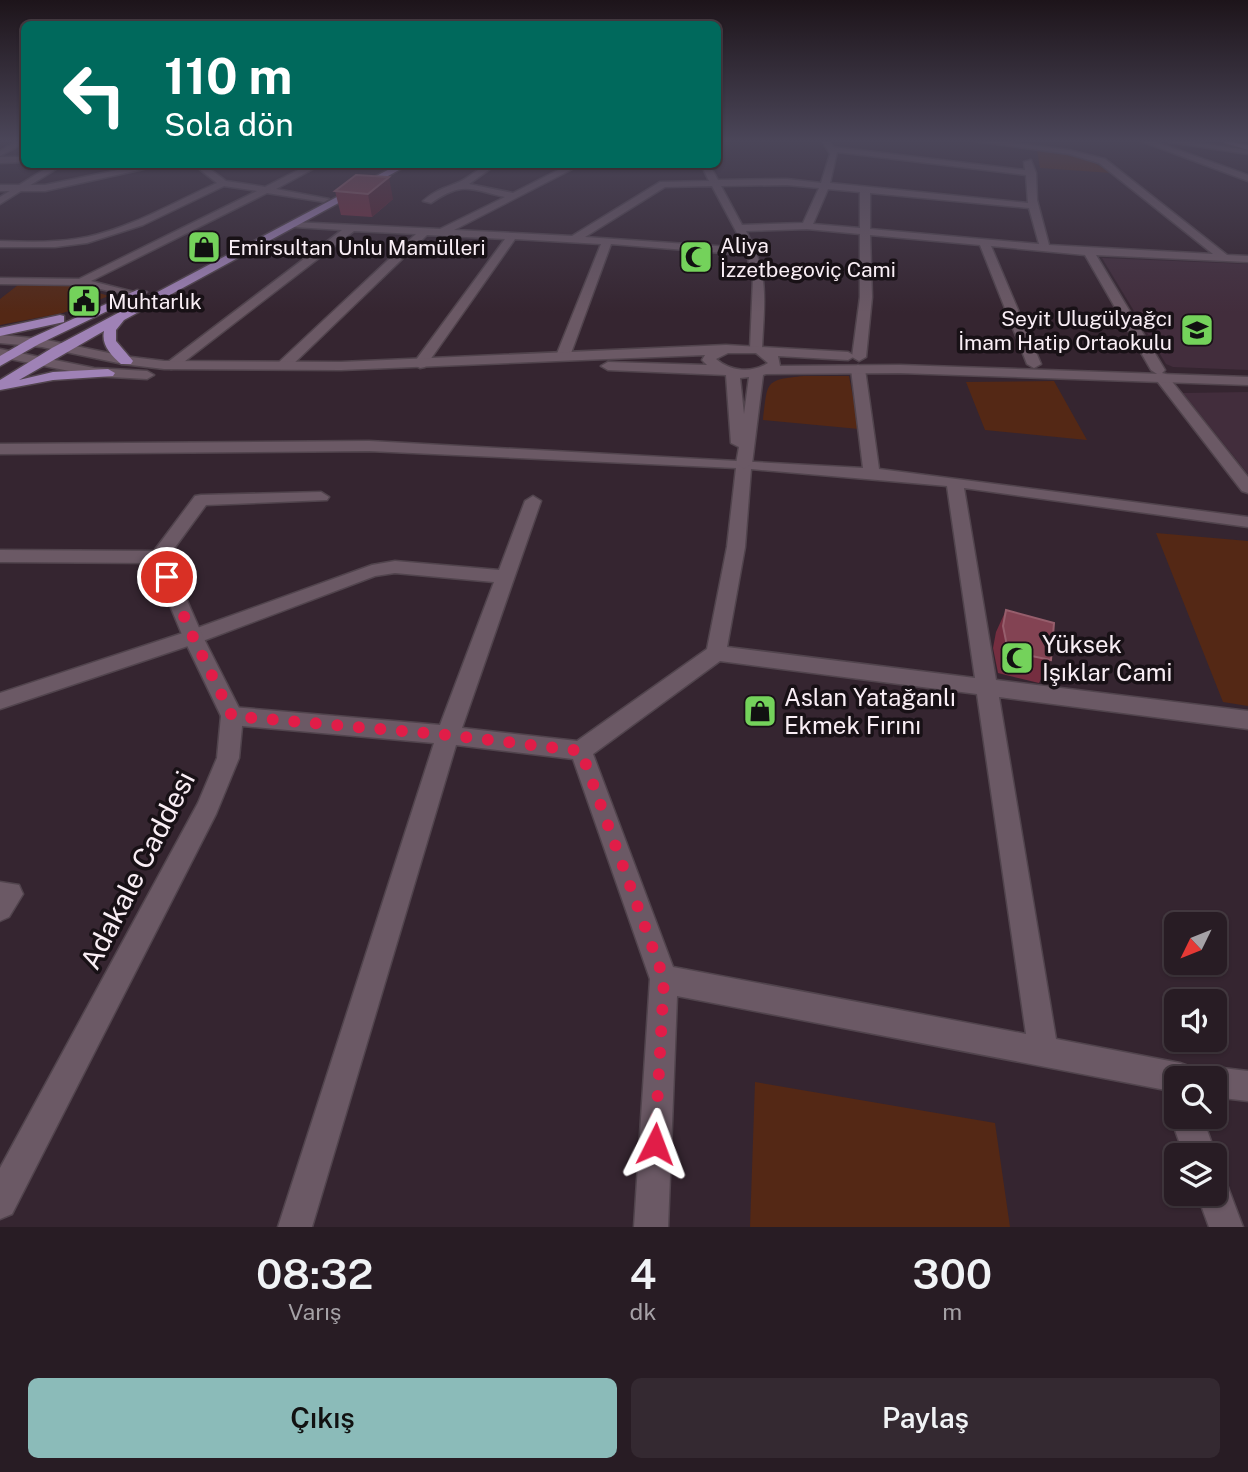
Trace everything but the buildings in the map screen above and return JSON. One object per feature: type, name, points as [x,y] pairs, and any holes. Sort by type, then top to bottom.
[{"type":"main road","points":[[0,388],[40,360],[343,198]]},
{"type":"main road","points":[[4,357],[324,199]]},
{"type":"main road","points":[[0,332],[51,321],[134,295]]},
{"type":"main road","points":[[120,317],[111,326],[107,339],[111,348],[126,361]]},
{"type":"main road","points":[[0,388],[39,378],[108,373]]},
{"type":"street","points":[[0,244],[57,244],[108,234],[189,198]]},
{"type":"street","points":[[81,282],[248,198]]},
{"type":"street","points":[[319,198],[324,199]]},
{"type":"street","points":[[428,201],[432,198]]},
{"type":"street","points":[[441,233],[510,198]]},
{"type":"street","points":[[573,240],[640,198]]},
{"type":"street","points":[[725,198],[752,252],[759,278],[760,350]]},
{"type":"street","points":[[807,226],[819,198]]},
{"type":"street","points":[[865,198],[866,297],[859,363],[872,473]]},
{"type":"street","points":[[967,198],[1034,205]]},
{"type":"street","points":[[1033,198],[1045,249]]},
{"type":"street","points":[[1151,198],[1226,259]]},
{"type":"street","points":[[295,224],[423,233],[654,243],[752,252]]},
{"type":"street","points":[[740,228],[807,226],[1045,249],[1248,259]]},
{"type":"street","points":[[171,366],[351,228]]},
{"type":"street","points":[[284,366],[423,233]]},
{"type":"street","points":[[419,364],[511,237]]},
{"type":"street","points":[[563,356],[607,242]]},
{"type":"street","points":[[984,242],[1034,364]]},
{"type":"street","points":[[1089,252],[1159,373],[1248,488]]},
{"type":"street","points":[[0,281],[81,282],[134,295]]},
{"type":"street","points":[[0,293],[16,281]]},
{"type":"street","points":[[0,339],[35,341],[126,361],[171,366],[419,364],[760,350],[859,363],[1159,373],[1248,373]]},
{"type":"street","points":[[723,350],[709,360],[728,371]]},
{"type":"street","points":[[759,371],[775,364],[774,359],[760,350]]},
{"type":"street","points":[[4,357],[40,360],[108,373],[199,378],[329,377],[592,365],[759,371],[859,363],[1034,364],[1248,381]]},
{"type":"street","points":[[728,371],[737,437],[744,464]]},
{"type":"street","points":[[716,653],[736,547],[744,464],[759,371]]},
{"type":"street","points":[[0,449],[369,446],[744,464],[872,473],[1248,522]]},
{"type":"street","points":[[955,483],[1043,1050]]},
{"type":"street","points":[[159,556],[201,500],[321,497]]},
{"type":"street","points":[[295,1227],[448,735],[533,501]]},
{"type":"street","points":[[0,556],[159,556]]},
{"type":"street","points":[[159,556],[193,637],[232,716],[448,735],[581,751],[716,653],[1248,720]]},
{"type":"street","points":[[0,701],[193,637],[372,571],[395,567],[506,577]]},
{"type":"street","name":"Adakale Caddesi","points":[[0,1202],[208,807],[228,758],[232,716]]},
{"type":"street","points":[[581,751],[664,979],[651,1227]]},
{"type":"street","points":[[0,894],[9,894],[0,908]]},
{"type":"street","points":[[664,979],[1043,1050],[1164,1079]]},
{"type":"street","points":[[1227,1084],[1248,1086]]},
{"type":"street","points":[[1218,1206],[1226,1227]]},
{"type":"shaded area","name":"Seyit Ulugülyağcı İmam Hatip Ortaokulu","points":[[1102,258],[1248,264],[1248,370],[1173,367],[1166,364]]},
{"type":"shaded area","points":[[18,285],[76,286],[109,296],[63,313],[0,325],[0,299]]},
{"type":"shaded area","points":[[849,376],[859,429],[763,420],[770,385],[781,379]]},
{"type":"shaded area","points":[[1054,381],[1087,440],[985,430],[966,382]]},
{"type":"shaded area","points":[[1248,392],[1248,474],[1183,393]]},
{"type":"shaded area","points":[[1156,533],[1248,541],[1248,706],[1223,702]]},
{"type":"shaded area","points":[[755,1082],[995,1123],[1010,1227],[750,1227]]},
{"type":"place","name":"Emirsultan Unlu Mamülleri","points":[[204,247]]},
{"type":"place","name":"Aliya İzzetbegoviç Cami","points":[[696,257]]},
{"type":"place","name":"Muhtarlık","points":[[84,301]]},
{"type":"place","name":"Seyit Ulugülyağcı İmam Hatip Ortaokulu","points":[[1197,330]]},
{"type":"place","name":"Yüksek Işıklar Cami","points":[[1017,658]]},
{"type":"place","name":"Aslan Yatağanlı Ekmek Fırını","points":[[760,711]]},
{"type":"route","points":[[167,577],[232,716],[448,735],[581,751],[664,979],[655,1144]]}]
